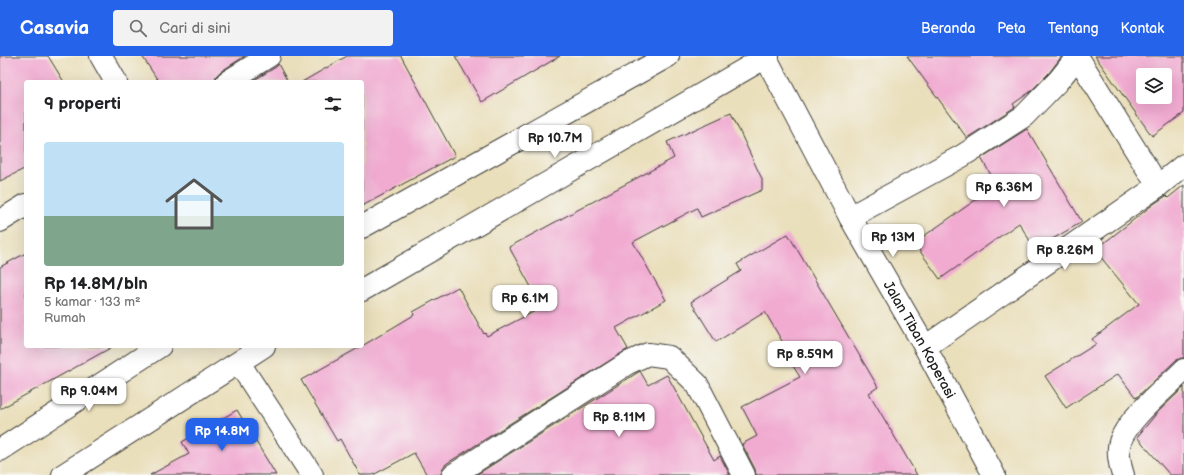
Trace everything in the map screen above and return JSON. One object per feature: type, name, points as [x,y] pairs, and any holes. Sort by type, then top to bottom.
[{"type":"street","points":[[100,56],[115,80]]},
{"type":"street","points":[[230,80],[269,56]]},
{"type":"street","points":[[364,226],[668,56]]},
{"type":"street","points":[[850,217],[962,156],[1024,116],[1058,81],[1077,56],[1158,186]]},
{"type":"street","points":[[364,289],[766,57]]},
{"type":"street","name":"Jalan Tiban Koperasi","points":[[766,57],[850,217],[925,347],[994,475]]},
{"type":"street","points":[[925,347],[1158,186],[1184,165]]},
{"type":"street","points":[[0,221],[24,206]]},
{"type":"street","points":[[0,450],[157,348]]},
{"type":"street","points":[[63,475],[261,348]]},
{"type":"street","points":[[454,475],[628,363],[648,354],[669,357],[697,384],[744,475]]},
{"type":"street","points":[[239,363],[312,475]]},
{"type":"street","points":[[1124,475],[1120,466],[1119,442],[1130,423],[1184,370]]},
{"type":"building","points":[[0,56],[48,56],[63,80],[24,80],[24,169],[0,181]]},
{"type":"building","points":[[142,56],[245,56],[220,72],[216,76],[215,80],[158,80]]},
{"type":"building","points":[[347,56],[401,56],[455,156],[364,205],[364,80],[305,80]]},
{"type":"building","points":[[455,56],[560,56],[482,102]]},
{"type":"building","points":[[907,56],[1062,56],[1049,73],[1030,92],[1013,104],[1015,107],[967,138]]},
{"type":"building","points":[[1095,56],[1184,56],[1184,113],[1152,136]]},
{"type":"building","points":[[278,64],[287,80],[254,80],[276,67]]},
{"type":"building","points":[[731,113],[762,179],[762,190],[701,217],[697,208],[633,242],[666,300],[616,328],[628,349],[446,464],[442,469],[441,475],[427,475],[414,453],[373,475],[360,475],[340,439],[337,441],[301,380],[358,348],[364,348],[364,345],[414,315],[413,312],[458,287],[484,334],[485,333],[487,336],[537,310],[536,308],[541,305],[509,247],[674,158],[667,142]]},
{"type":"building","points":[[1027,129],[1082,222],[1035,249],[1019,223],[940,279],[914,243],[997,185],[981,158]]},
{"type":"building","points":[[1184,185],[1184,358],[1175,361],[1136,398],[1118,374],[1066,408],[1045,376],[1096,344],[1092,339],[1139,304],[1095,250],[1155,203],[1166,196],[1168,198]]},
{"type":"building","points":[[788,234],[878,387],[869,393],[917,475],[756,475],[755,469],[742,444],[757,436],[742,407],[800,377],[793,366],[796,365],[765,312],[716,342],[691,302],[741,271],[737,264]]},
{"type":"building","points":[[24,254],[24,348],[110,348],[0,409],[0,267]]},
{"type":"building","points":[[640,371],[648,385],[667,375],[714,460],[720,456],[730,475],[476,475]]},
{"type":"building","points":[[1184,387],[1184,475],[1170,475],[1137,437],[1157,413]]},
{"type":"building","points":[[237,410],[276,475],[150,475],[189,454],[182,442]]}]
